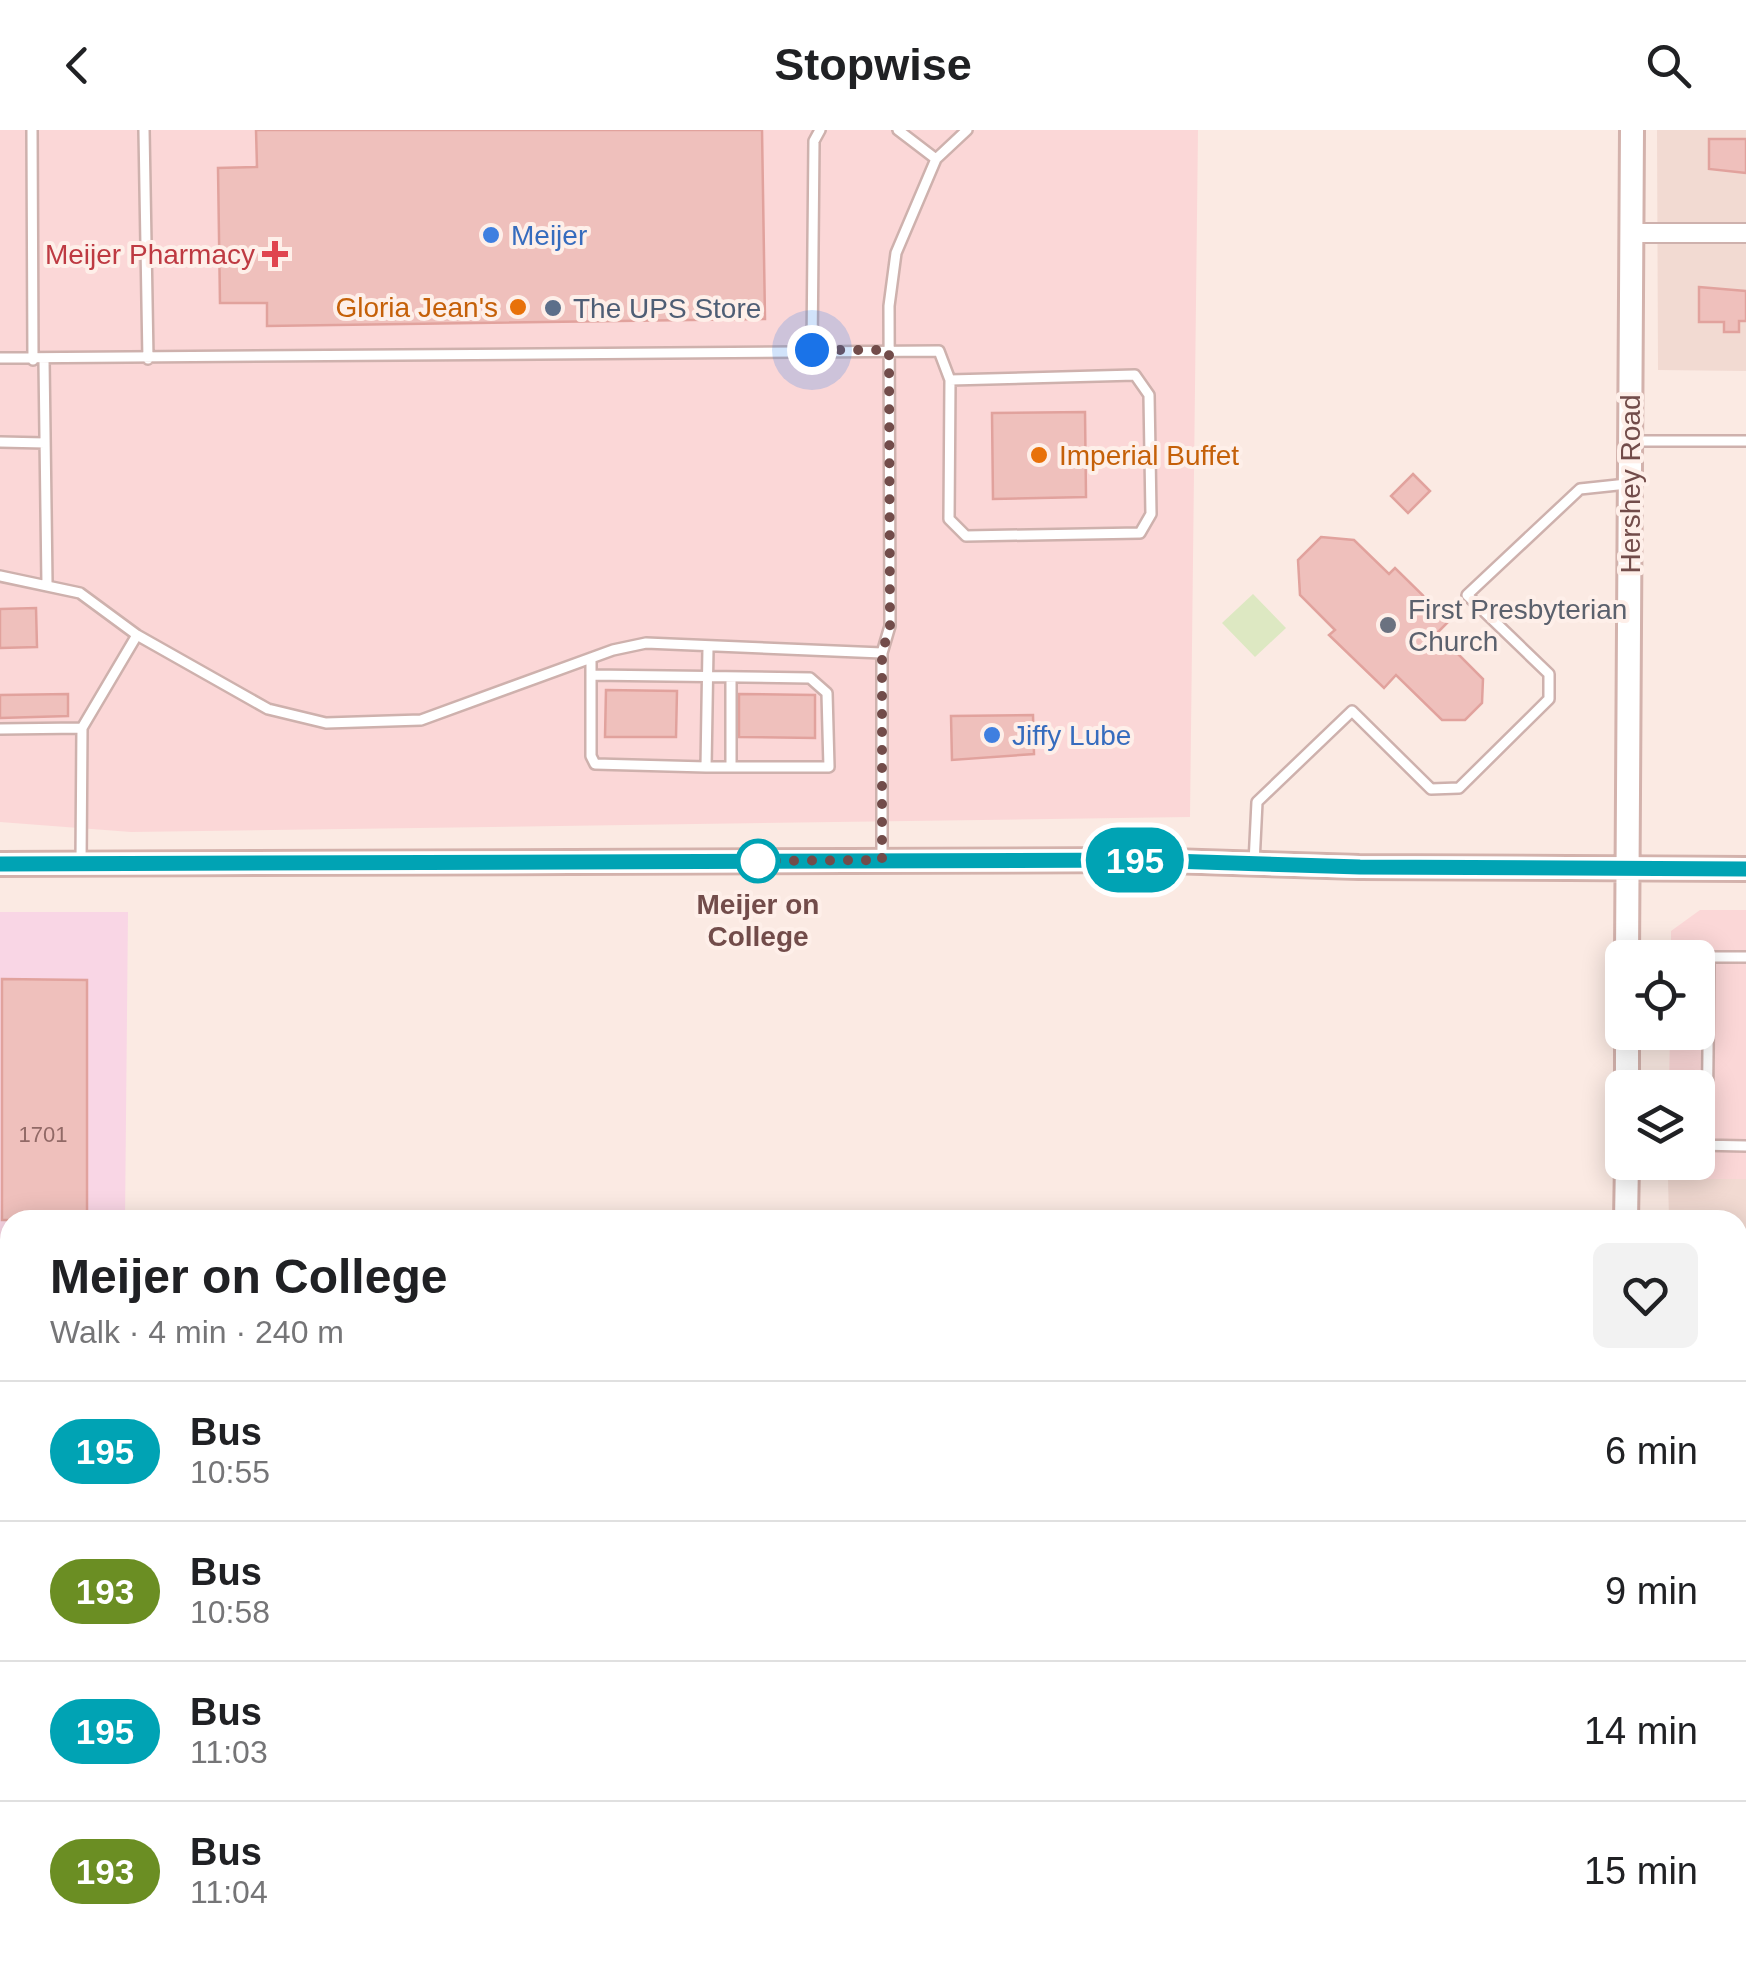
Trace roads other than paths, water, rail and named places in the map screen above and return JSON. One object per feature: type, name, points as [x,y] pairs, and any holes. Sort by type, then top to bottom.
[{"type":"main road","name":"Hershey Road","points":[[1627,940],[1632,130]]},
{"type":"main road","points":[[0,864],[882,860],[1746,869]]},
{"type":"main road","points":[[1626,1180],[1626,1210]]},
{"type":"street","points":[[1631,233],[1746,233]]},
{"type":"lane","points":[[32,130],[38,360],[45,442],[46,584]]},
{"type":"lane","points":[[144,130],[148,359]]},
{"type":"lane","points":[[812,350],[814,140],[820,130]]},
{"type":"lane","points":[[898,130],[936,159]]},
{"type":"lane","points":[[882,860],[882,653],[890,626],[889,350],[896,253],[914,202],[936,159],[966,130]]},
{"type":"lane","points":[[0,358],[940,351],[950,380],[948,519],[966,536],[1140,533],[1151,514],[1149,395],[1134,375],[950,380]]},
{"type":"lane","points":[[1630,441],[1746,441]]},
{"type":"lane","points":[[0,442],[45,442]]},
{"type":"lane","points":[[1254,864],[1257,802],[1352,710],[1431,789],[1459,788],[1549,698],[1548,674],[1467,595],[1580,489],[1630,484]]},
{"type":"lane","points":[[0,576],[80,593],[137,635],[268,709],[326,723],[421,720],[592,658],[646,643],[882,653]]},
{"type":"lane","points":[[81,864],[82,728],[137,635]]},
{"type":"lane","points":[[706,766],[708,648]]},
{"type":"lane","points":[[592,658],[592,675],[592,756],[596,764],[829,767],[827,693],[810,678],[592,675]]},
{"type":"lane","points":[[731,677],[731,767]]},
{"type":"lane","points":[[0,729],[82,728]]},
{"type":"lane","points":[[1705,1070],[1709,957],[1746,956]]},
{"type":"lane","points":[[1715,1145],[1746,1146]]},
{"type":"place","name":"Meijer","points":[[491,235]]},
{"type":"place","name":"Meijer Pharmacy","points":[[275,254]]},
{"type":"place","name":"Gloria Jean's","points":[[518,307]]},
{"type":"place","name":"The UPS Store","points":[[553,308]]},
{"type":"place","name":"Imperial Buffet","points":[[1039,455]]},
{"type":"place","name":"First Presbyterian Church","points":[[1388,625]]},
{"type":"place","name":"Jiffy Lube","points":[[992,735]]},
{"type":"place","name":"Meijer on College","points":[[758,861]]}]
